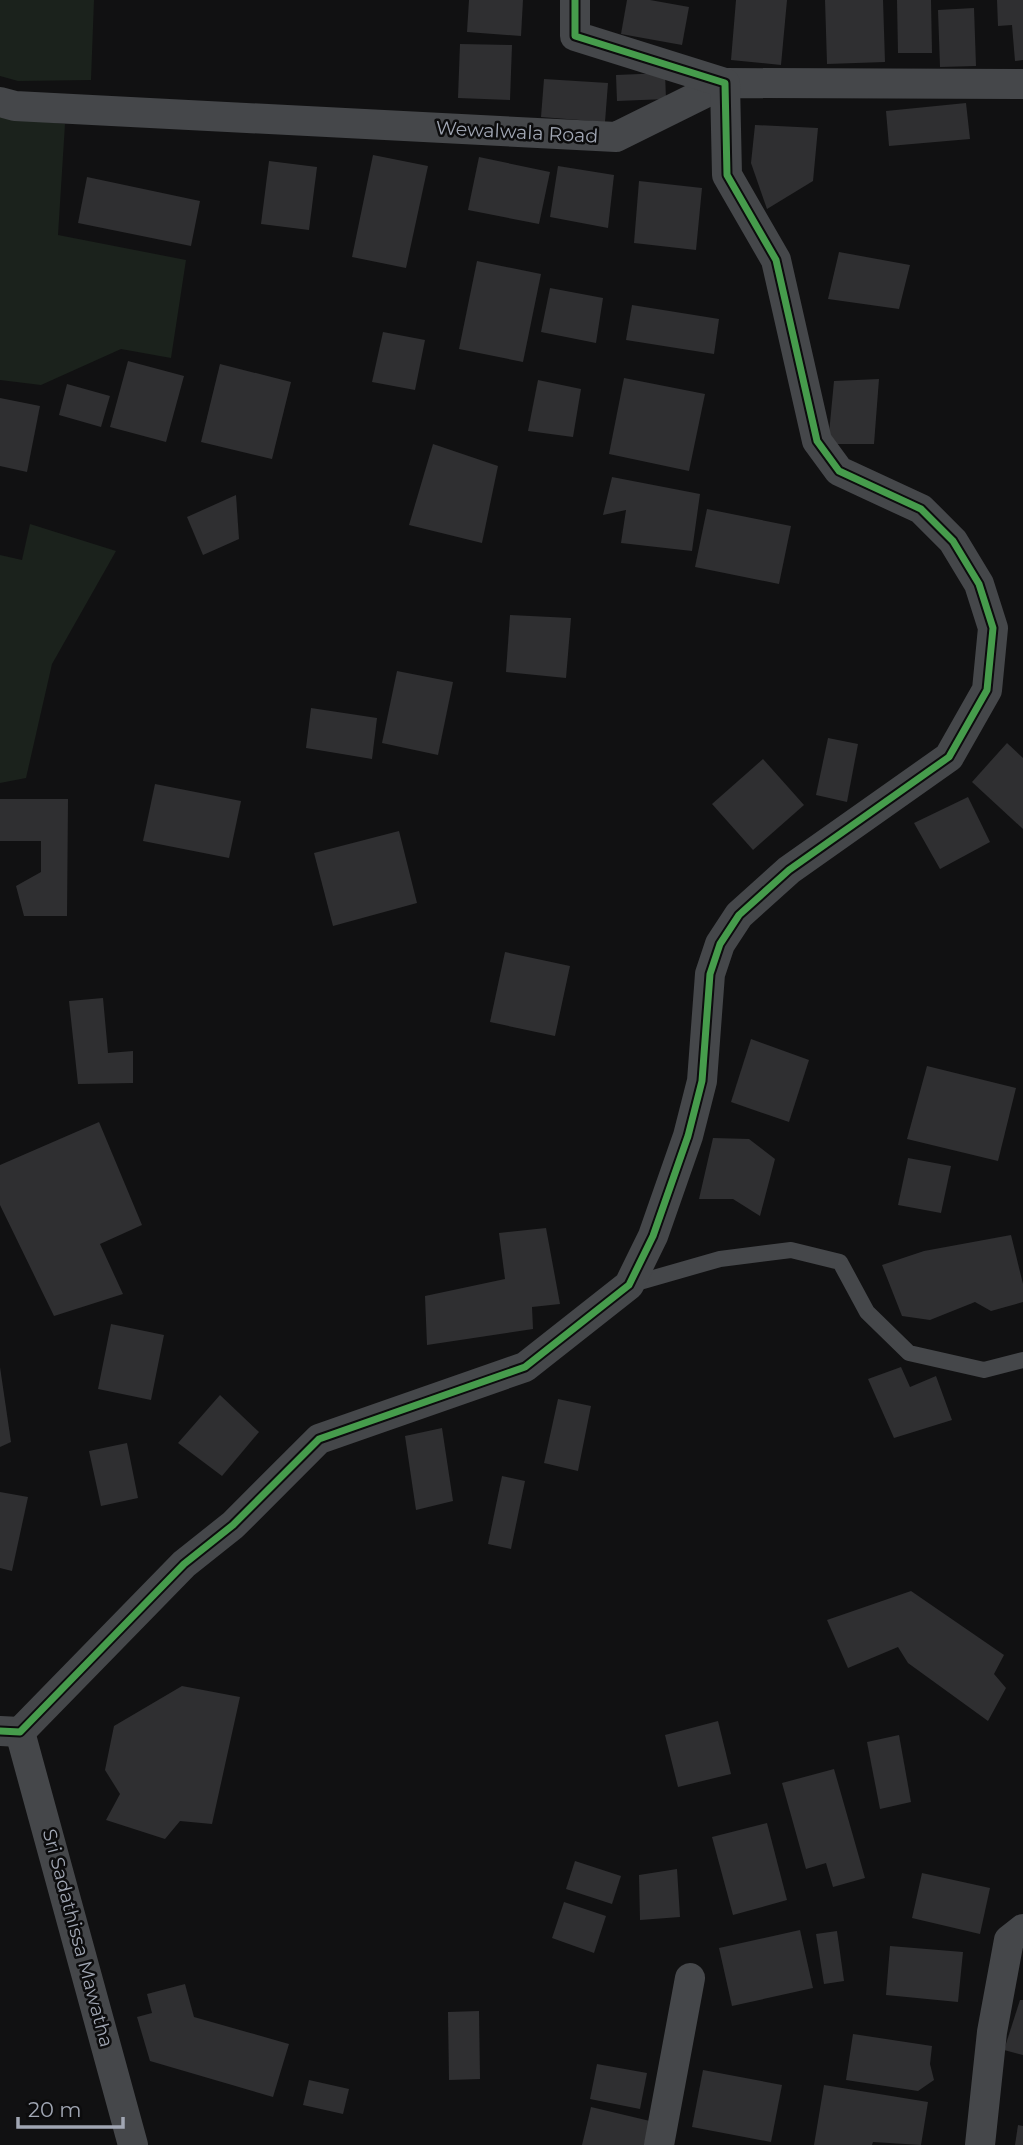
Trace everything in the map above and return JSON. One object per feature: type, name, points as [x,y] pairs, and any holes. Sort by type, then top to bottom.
[{"type":"street","points":[[10,1731],[184,1564],[233,1525],[319,1439],[525,1367],[629,1285],[653,1237],[688,1136],[702,1081],[710,974],[720,944],[739,915],[789,870],[949,757],[987,690],[993,628],[979,584],[953,541],[921,509],[839,471],[817,441],[776,260],[727,175],[725,83],[575,36],[575,0]]},
{"type":"street","name":"Wewalwala Road","points":[[0,102],[15,106],[616,137],[725,83],[1023,85]]},
{"type":"street","name":"Sri Sadathissa Mawatha","points":[[10,1731],[134,2145]]},
{"type":"street","points":[[981,2145],[992,2032],[1009,1940],[1023,1929]]},
{"type":"street","points":[[659,2145],[690,1978]]},
{"type":"lane","points":[[629,1285],[720,1259],[791,1251],[840,1262],[867,1312],[909,1353],[984,1370],[1023,1360]]},
{"type":"shaded area","points":[[0,0],[94,0],[91,80],[18,81],[0,76]]},
{"type":"shaded area","points":[[0,117],[65,124],[58,235],[186,260],[171,358],[121,349],[41,385],[0,380]]},
{"type":"shaded area","points":[[30,524],[116,551],[52,664],[26,778],[0,783],[0,555],[22,560]]},
{"type":"building","points":[[469,0],[523,0],[521,36],[467,32]]},
{"type":"building","points":[[627,0],[650,0],[689,7],[682,45],[621,34]]},
{"type":"building","points":[[736,0],[787,0],[781,65],[731,60]]},
{"type":"building","points":[[825,0],[883,0],[885,62],[827,64]]},
{"type":"building","points":[[897,0],[931,0],[932,53],[898,53]]},
{"type":"building","points":[[997,0],[1023,0],[1023,60],[1015,61],[1012,25],[998,26]]},
{"type":"building","points":[[974,8],[976,66],[940,67],[938,10]]},
{"type":"building","points":[[460,44],[512,45],[510,100],[458,98]]},
{"type":"building","points":[[665,73],[666,99],[617,101],[616,75]]},
{"type":"building","points":[[544,79],[608,83],[605,122],[541,117]]},
{"type":"building","points":[[966,103],[970,139],[889,146],[886,111]]},
{"type":"building","points":[[755,125],[818,128],[813,181],[767,209],[751,163]]},
{"type":"building","points":[[373,155],[428,166],[406,268],[352,257]]},
{"type":"building","points":[[479,157],[550,172],[539,224],[468,210]]},
{"type":"building","points":[[269,161],[317,167],[309,230],[261,224]]},
{"type":"building","points":[[558,166],[614,175],[608,228],[550,217]]},
{"type":"building","points":[[87,177],[200,201],[191,246],[78,223]]},
{"type":"building","points":[[639,181],[702,188],[696,250],[634,243]]},
{"type":"building","points":[[839,252],[910,265],[899,309],[828,299]]},
{"type":"building","points":[[477,261],[541,274],[523,362],[459,349]]},
{"type":"building","points":[[550,288],[603,298],[596,343],[541,332]]},
{"type":"building","points":[[632,305],[719,319],[714,354],[626,340]]},
{"type":"building","points":[[383,332],[425,340],[415,390],[372,382]]},
{"type":"building","points":[[128,361],[184,376],[166,442],[110,427]]},
{"type":"building","points":[[220,364],[291,382],[272,459],[201,442]]},
{"type":"building","points":[[624,378],[705,394],[689,471],[609,454]]},
{"type":"building","points":[[879,379],[874,444],[828,444],[834,381]]},
{"type":"building","points":[[538,380],[581,389],[573,437],[528,431]]},
{"type":"building","points":[[67,384],[110,396],[101,427],[59,415]]},
{"type":"building","points":[[0,398],[40,406],[27,472],[0,466]]},
{"type":"building","points":[[433,444],[498,466],[482,543],[409,525]]},
{"type":"building","points":[[612,477],[700,494],[692,551],[621,543],[626,510],[603,515]]},
{"type":"building","points":[[236,495],[239,539],[203,555],[187,517]]},
{"type":"building","points":[[707,509],[791,526],[779,584],[695,567]]},
{"type":"building","points":[[510,615],[571,618],[566,678],[506,672]]},
{"type":"building","points":[[397,671],[453,682],[438,755],[382,743]]},
{"type":"building","points":[[311,708],[377,718],[372,759],[306,748]]},
{"type":"building","points":[[828,738],[858,744],[847,802],[816,795]]},
{"type":"building","points":[[1007,743],[1023,758],[1023,829],[972,782]]},
{"type":"building","points":[[763,759],[804,805],[753,850],[712,804]]},
{"type":"building","points":[[155,784],[241,801],[229,858],[143,841]]},
{"type":"building","points":[[968,797],[990,842],[940,869],[914,823]]},
{"type":"building","points":[[0,799],[68,799],[67,916],[24,916],[16,886],[41,872],[41,841],[0,841]]},
{"type":"building","points":[[399,831],[417,903],[333,926],[314,853]]},
{"type":"building","points":[[505,952],[570,966],[555,1036],[490,1022]]},
{"type":"building","points":[[103,998],[108,1053],[133,1051],[133,1083],[78,1084],[69,1001]]},
{"type":"building","points":[[751,1039],[809,1060],[789,1122],[731,1102]]},
{"type":"building","points":[[927,1066],[1016,1088],[998,1161],[907,1139]]},
{"type":"building","points":[[99,1122],[142,1225],[100,1244],[123,1294],[54,1316],[0,1205],[0,1165]]},
{"type":"building","points":[[713,1138],[749,1139],[775,1159],[760,1216],[733,1199],[699,1199]]},
{"type":"building","points":[[908,1158],[951,1166],[941,1213],[898,1205]]},
{"type":"building","points":[[546,1228],[560,1304],[532,1307],[533,1329],[427,1345],[425,1296],[505,1279],[499,1233]]},
{"type":"building","points":[[1011,1235],[1023,1284],[1023,1302],[991,1311],[975,1302],[930,1320],[902,1316],[882,1265],[924,1251]]},
{"type":"building","points":[[111,1324],[164,1335],[151,1400],[98,1389]]},
{"type":"building","points":[[0,1367],[11,1442],[0,1447]]},
{"type":"building","points":[[901,1367],[910,1387],[936,1376],[952,1420],[894,1438],[868,1379]]},
{"type":"building","points":[[220,1395],[259,1432],[222,1476],[178,1443]]},
{"type":"building","points":[[558,1399],[591,1406],[578,1471],[544,1463]]},
{"type":"building","points":[[442,1428],[453,1501],[416,1510],[405,1436]]},
{"type":"building","points":[[127,1443],[138,1498],[101,1506],[89,1451]]},
{"type":"building","points":[[502,1476],[525,1481],[511,1549],[488,1544]]},
{"type":"building","points":[[0,1492],[28,1497],[12,1571],[0,1568]]},
{"type":"building","points":[[911,1591],[1004,1655],[994,1674],[1006,1688],[988,1721],[908,1663],[898,1647],[848,1668],[827,1620]]},
{"type":"building","points":[[182,1686],[240,1697],[212,1824],[180,1821],[165,1839],[106,1820],[120,1794],[105,1770],[114,1726]]},
{"type":"building","points":[[718,1721],[731,1774],[678,1787],[665,1735]]},
{"type":"building","points":[[899,1735],[911,1802],[880,1809],[867,1742]]},
{"type":"building","points":[[834,1769],[865,1878],[833,1887],[826,1863],[806,1869],[782,1783]]},
{"type":"building","points":[[767,1823],[787,1900],[733,1915],[712,1837]]},
{"type":"building","points":[[575,1861],[621,1876],[612,1904],[566,1889]]},
{"type":"building","points":[[677,1869],[680,1917],[640,1920],[639,1875]]},
{"type":"building","points":[[922,1873],[990,1888],[980,1934],[912,1918]]},
{"type":"building","points":[[564,1902],[606,1916],[594,1953],[552,1938]]},
{"type":"building","points":[[800,1930],[813,1988],[732,2006],[719,1948]]},
{"type":"building","points":[[837,1931],[844,1981],[824,1984],[816,1934]]},
{"type":"building","points":[[890,1946],[963,1952],[958,2002],[886,1995]]},
{"type":"building","points":[[185,1984],[194,2017],[289,2044],[273,2097],[150,2061],[137,2017],[152,2013],[147,1994]]},
{"type":"building","points":[[1020,2000],[1023,2000],[1023,2055],[1004,2050]]},
{"type":"building","points":[[479,2011],[480,2079],[449,2080],[448,2012]]},
{"type":"building","points":[[853,2034],[932,2046],[930,2064],[934,2080],[918,2091],[846,2080]]},
{"type":"building","points":[[597,2064],[647,2073],[640,2109],[590,2099]]},
{"type":"building","points":[[703,2070],[782,2085],[771,2142],[692,2127]]},
{"type":"building","points":[[309,2080],[349,2089],[343,2114],[303,2105]]},
{"type":"building","points":[[824,2085],[928,2102],[921,2145],[873,2142],[872,2145],[814,2145]]},
{"type":"building","points":[[591,2107],[650,2121],[644,2145],[582,2145]]},
{"type":"building","points":[[1018,2125],[1023,2126],[1023,2145],[1015,2145]]},
{"type":"cycle path","points":[[0,1731],[20,1732],[184,1564],[233,1525],[319,1439],[525,1367],[629,1285],[653,1236],[688,1136],[702,1081],[710,974],[720,944],[739,915],[789,870],[949,757],[987,690],[993,628],[979,584],[953,541],[921,509],[839,471],[817,441],[776,260],[727,175],[725,83],[575,36],[575,0]]}]
